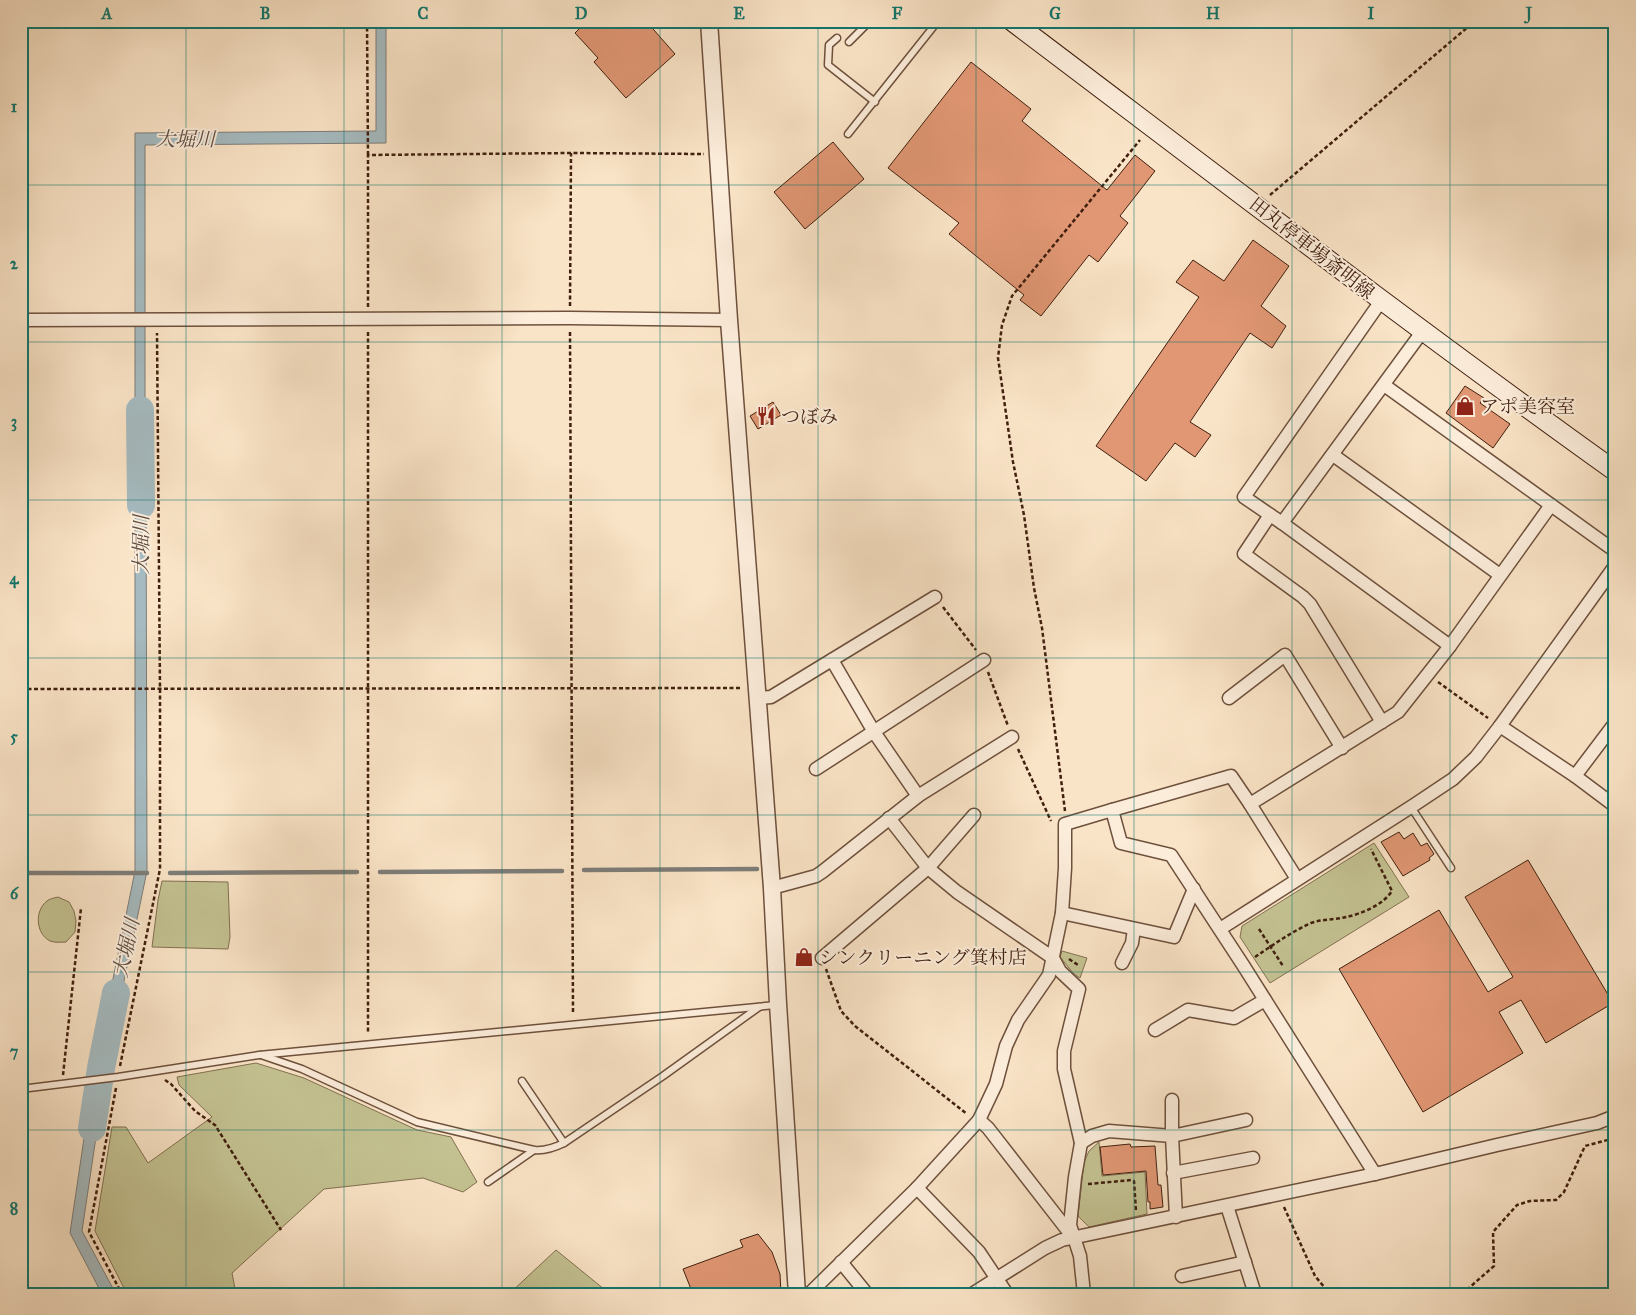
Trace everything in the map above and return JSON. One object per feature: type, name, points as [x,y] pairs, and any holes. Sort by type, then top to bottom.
[{"type":"main road","name":"田丸停車場斎明線","points":[[1012,21],[1422,332],[1615,471]]},
{"type":"street","points":[[710,21],[729,320],[772,888],[797,1294]]},
{"type":"street","points":[[1381,301],[1244,497],[1450,646]]},
{"type":"street","points":[[21,320],[157,320],[368,315],[729,320]]},
{"type":"street","points":[[1282,523],[1422,332]]},
{"type":"street","points":[[1384,385],[1615,551]]},
{"type":"street","points":[[1333,455],[1500,575]]},
{"type":"street","points":[[1250,804],[1398,712],[1450,646],[1551,505]]},
{"type":"street","points":[[1270,515],[1244,554],[1310,604],[1382,722]]},
{"type":"street","points":[[1220,929],[1437,791],[1459,774],[1476,757],[1500,726],[1615,566]]},
{"type":"street","points":[[756,694],[771,697],[935,596]]},
{"type":"street","points":[[1229,698],[1285,655],[1342,748]]},
{"type":"street","points":[[832,660],[874,732],[918,796]]},
{"type":"street","points":[[816,769],[984,660]]},
{"type":"street","points":[[1575,776],[1615,723]]},
{"type":"street","points":[[1500,726],[1575,776],[1615,806]]},
{"type":"street","points":[[772,888],[816,876],[918,796],[1012,737]]},
{"type":"street","points":[[809,1294],[916,1188],[979,1120],[996,1084],[1006,1046],[1014,1028],[1049,976],[1062,913],[1065,824],[1232,776],[1298,879]]},
{"type":"street","points":[[1112,810],[1121,843],[1172,855],[1375,1174]]},
{"type":"street","points":[[822,958],[928,868],[974,815]]},
{"type":"street","points":[[889,818],[928,868],[957,892],[1053,958],[1060,971],[1079,989],[1064,1051],[1064,1069],[1081,1143],[1070,1225],[1080,1256],[1084,1294]]},
{"type":"street","points":[[1062,913],[1174,937],[1194,889]]},
{"type":"street","points":[[1122,963],[1132,943],[1134,928]]},
{"type":"street","points":[[1155,1030],[1188,1010],[1234,1018],[1265,1000]]},
{"type":"street","points":[[1172,1100],[1173,1173],[1176,1216]]},
{"type":"street","points":[[972,1294],[1062,1240],[1375,1174],[1597,1124],[1615,1116]]},
{"type":"street","points":[[979,1120],[988,1128],[1074,1238]]},
{"type":"street","points":[[1081,1143],[1092,1136],[1109,1131],[1172,1136],[1246,1120]]},
{"type":"street","points":[[1173,1173],[1252,1158]]},
{"type":"street","points":[[916,1188],[979,1252],[1007,1294]]},
{"type":"street","points":[[1227,1206],[1255,1294]]},
{"type":"street","points":[[841,1262],[868,1294]]},
{"type":"street","points":[[1182,1276],[1245,1262]]},
{"type":"lane","points":[[848,42],[870,21]]},
{"type":"lane","points":[[848,134],[938,21]]},
{"type":"lane","points":[[837,38],[829,45],[828,65],[875,102]]},
{"type":"lane","points":[[1411,807],[1451,868]]},
{"type":"lane","points":[[21,1089],[115,1077],[259,1054],[778,1004]]},
{"type":"lane","points":[[259,1054],[302,1069],[417,1122],[534,1150],[547,1150],[564,1143],[663,1076],[760,1006]]},
{"type":"lane","points":[[522,1081],[564,1143]]},
{"type":"lane","points":[[488,1182],[534,1150]]},
{"type":"path","points":[[367,21],[368,1043]]},
{"type":"path","points":[[1257,206],[1475,21]]},
{"type":"path","points":[[935,596],[984,660],[1012,737],[1054,826],[1065,824],[1065,811],[1042,628],[1034,588],[1024,515],[1013,462],[999,367],[998,358],[1002,325],[1012,296],[1151,127]]},
{"type":"path","points":[[571,153],[573,1025]]},
{"type":"path","points":[[368,155],[718,154]]},
{"type":"path","points":[[122,1294],[89,1232],[115,1077],[160,868],[157,320]]},
{"type":"path","points":[[1428,675],[1500,726]]},
{"type":"path","points":[[21,689],[572,688],[756,694]]},
{"type":"path","points":[[1243,965],[1303,927],[1314,922],[1332,918],[1344,918],[1373,906],[1388,897],[1392,891],[1365,836]]},
{"type":"path","points":[[62,1084],[81,908]]},
{"type":"path","points":[[1259,929],[1283,966]]},
{"type":"path","points":[[822,958],[841,1011],[855,1026],[968,1116],[979,1120]]},
{"type":"path","points":[[151,1071],[171,1084],[195,1110],[215,1125],[281,1230]]},
{"type":"path","points":[[1462,1294],[1494,1266],[1493,1232],[1517,1205],[1530,1201],[1556,1200],[1564,1192],[1585,1146],[1615,1138]]},
{"type":"path","points":[[1075,1177],[1089,1179],[1088,1192]]},
{"type":"path","points":[[1088,1184],[1134,1181],[1136,1224]]},
{"type":"path","points":[[1280,1195],[1286,1213],[1315,1276],[1330,1294]]},
{"type":"shaded area","points":[[1374,843],[1409,897],[1270,983],[1240,937],[1242,926]]},
{"type":"shaded area","points":[[162,881],[228,882],[230,937],[228,949],[152,947]]},
{"type":"shaded area","points":[[58,897],[69,902],[74,911],[76,921],[75,932],[66,942],[50,941],[45,938],[39,928],[40,910],[43,905],[49,900]]},
{"type":"shaded area","points":[[1062,951],[1087,958],[1080,978],[1074,974],[1060,957]]},
{"type":"shaded area","points":[[256,1063],[304,1078],[417,1130],[451,1137],[477,1182],[463,1192],[423,1178],[324,1189],[232,1273],[236,1294],[127,1294],[95,1231],[112,1127],[126,1127],[148,1163],[212,1117],[179,1085],[177,1077]]},
{"type":"shaded area","points":[[1099,1142],[1102,1176],[1145,1172],[1147,1214],[1089,1227],[1078,1216],[1084,1162],[1089,1151]]},
{"type":"shaded area","points":[[556,1250],[610,1294],[509,1294]]},
{"type":"water","points":[[376,21],[386,21],[386,143],[145,145],[145,449],[135,449],[135,133],[376,131]]},
{"type":"water","points":[[135,468],[146,468],[147,871],[114,1029],[103,1028],[135,871]]},
{"type":"water","points":[[103,1090],[82,1231],[116,1294],[102,1294],[70,1233],[91,1091]]},
{"type":"building","points":[[587,21],[646,21],[675,54],[626,98],[594,62],[598,58],[575,33]]},
{"type":"building","points":[[971,62],[1031,109],[1022,121],[1107,190],[1135,155],[1155,171],[1120,216],[1128,223],[1098,262],[1089,255],[1041,316],[1020,300],[1024,295],[949,234],[959,223],[888,168]]},
{"type":"building","points":[[833,142],[864,179],[805,229],[774,192]]},
{"type":"building","points":[[1253,240],[1289,266],[1261,306],[1286,326],[1272,348],[1250,333],[1190,422],[1211,435],[1195,457],[1175,443],[1146,481],[1096,446],[1199,297],[1176,282],[1193,260],[1224,281]]},
{"type":"building","points":[[1465,386],[1484,398],[1480,403],[1510,424],[1493,448],[1446,413]]},
{"type":"building","name":"つぼみ","points":[[773,402],[781,415],[758,429],[750,416]]},
{"type":"building","points":[[1399,832],[1404,839],[1413,833],[1421,846],[1427,843],[1434,854],[1429,858],[1430,860],[1403,876],[1381,842]]},
{"type":"building","points":[[1528,860],[1613,1003],[1546,1043],[1521,1000],[1499,1012],[1523,1053],[1423,1112],[1339,969],[1439,910],[1488,992],[1513,977],[1465,897]]},
{"type":"building","points":[[1130,1144],[1131,1147],[1155,1146],[1158,1185],[1161,1185],[1163,1207],[1150,1209],[1146,1171],[1103,1175],[1100,1147]]},
{"type":"building","points":[[758,1234],[772,1252],[780,1274],[781,1294],[693,1294],[683,1269],[743,1247],[740,1240]]},
{"type":"waterway","name":"大堀川","points":[[140,410],[141,505]]},
{"type":"waterway","points":[[584,870],[757,869]]},
{"type":"waterway","points":[[380,872],[562,871]]},
{"type":"waterway","points":[[170,873],[357,872]]},
{"type":"waterway","points":[[21,873],[147,873]]},
{"type":"waterway","name":"大堀川","points":[[92,1128],[101,1068],[116,993]]},
{"type":"place","name":"アポ美容室","points":[[1465,406]]},
{"type":"place","name":"つぼみ","points":[[766,416]]},
{"type":"place","name":"シンクリーニング箕村店","points":[[804,957]]}]
